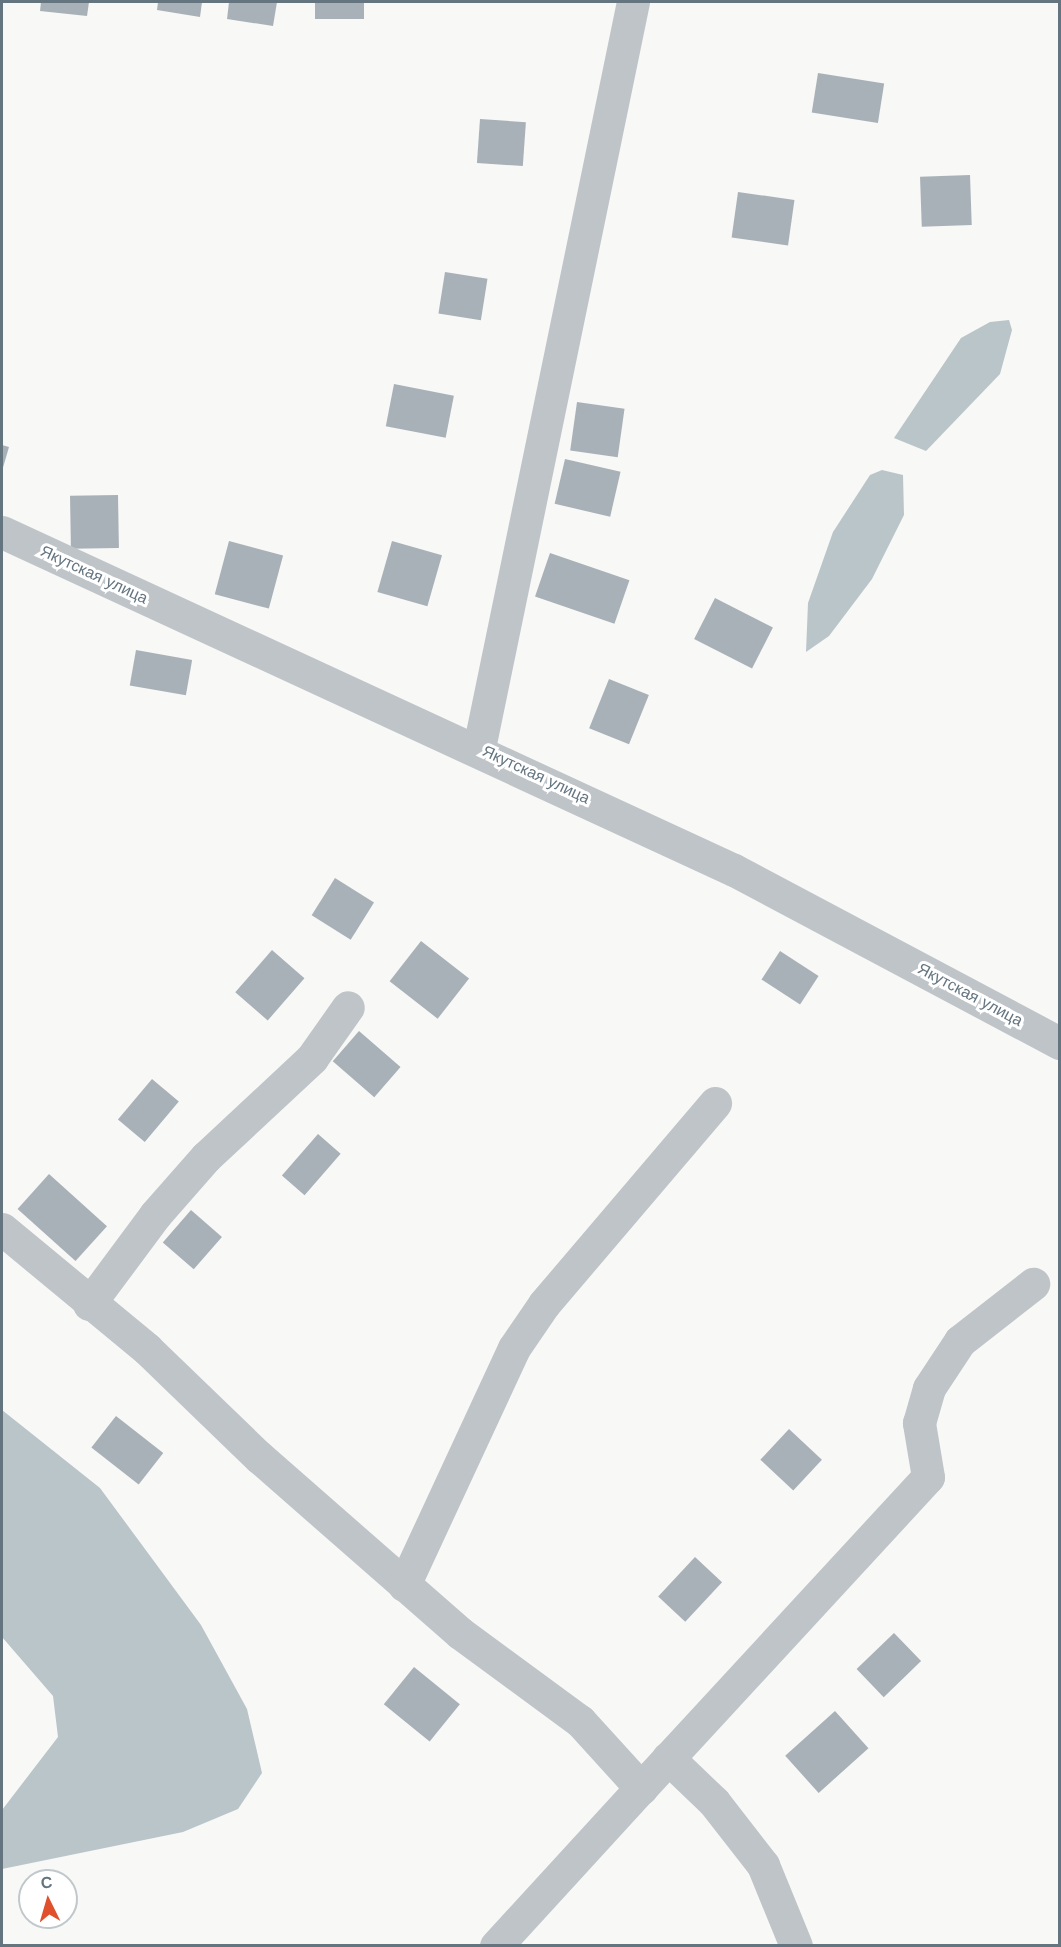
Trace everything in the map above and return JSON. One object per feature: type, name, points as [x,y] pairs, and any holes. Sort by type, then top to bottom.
[{"type":"street","points":[[479,748],[633,2]]},
{"type":"street","name":"Якутская улица","points":[[2,532],[234,642],[479,748],[734,870],[1059,1044]]},
{"type":"street","points":[[89,1304],[155,1215],[206,1157],[312,1058],[348,1007]]},
{"type":"street","points":[[404,1585],[514,1348],[544,1304],[715,1103]]},
{"type":"street","points":[[2,1229],[89,1304],[147,1348],[404,1585],[580,1721],[641,1788]]},
{"type":"street","points":[[496,1946],[928,1478],[919,1423],[929,1388],[960,1341],[1033,1284]]},
{"type":"street","points":[[668,1758],[714,1802],[763,1865],[796,1946]]},
{"type":"shaded area","points":[[1009,320],[1012,330],[1000,374],[926,451],[894,438],[961,338],[990,322]]},
{"type":"shaded area","points":[[882,470],[903,475],[904,515],[872,579],[829,636],[806,652],[808,603],[833,532],[870,475]]},
{"type":"shaded area","points":[[2,1410],[100,1488],[201,1625],[247,1709],[262,1773],[238,1809],[183,1832],[2,1869],[2,1810],[58,1737],[53,1696],[2,1637]]},
{"type":"building","points":[[41,2],[89,2],[87,16],[40,11]]},
{"type":"building","points":[[158,2],[202,2],[200,17],[157,10]]},
{"type":"building","points":[[229,2],[277,2],[273,26],[227,19]]},
{"type":"building","points":[[315,2],[364,2],[364,19],[315,19]]},
{"type":"building","points":[[818,73],[884,83],[878,123],[812,113]]},
{"type":"building","points":[[480,119],[526,122],[523,166],[477,163]]},
{"type":"building","points":[[970,175],[972,225],[922,227],[920,177]]},
{"type":"building","points":[[738,192],[794,200],[788,245],[732,238]]},
{"type":"building","points":[[445,272],[487,279],[481,320],[438,313]]},
{"type":"building","points":[[394,384],[454,396],[446,438],[386,426]]},
{"type":"building","points":[[577,402],[625,409],[618,457],[570,451]]},
{"type":"building","points":[[2,445],[9,447],[2,471]]},
{"type":"building","points":[[565,459],[621,472],[610,517],[555,504]]},
{"type":"building","points":[[118,495],[119,548],[71,549],[70,496]]},
{"type":"building","points":[[229,541],[283,555],[269,609],[215,594]]},
{"type":"building","points":[[392,541],[442,555],[427,606],[377,592]]},
{"type":"building","points":[[550,553],[629,580],[614,624],[535,596]]},
{"type":"building","points":[[715,598],[773,628],[752,668],[694,639]]},
{"type":"building","points":[[136,650],[192,660],[186,695],[130,685]]},
{"type":"building","points":[[609,679],[649,695],[629,744],[589,728]]},
{"type":"building","points":[[335,878],[374,902],[351,940],[312,915]]},
{"type":"building","points":[[421,941],[469,979],[438,1019],[390,981]]},
{"type":"building","points":[[272,950],[304,978],[268,1020],[235,992]]},
{"type":"building","points":[[780,951],[819,976],[800,1005],[761,980]]},
{"type":"building","points":[[359,1031],[401,1067],[374,1097],[333,1061]]},
{"type":"building","points":[[152,1079],[179,1101],[145,1142],[118,1120]]},
{"type":"building","points":[[318,1134],[341,1154],[305,1195],[282,1176]]},
{"type":"building","points":[[49,1174],[107,1226],[76,1261],[18,1209]]},
{"type":"building","points":[[191,1210],[222,1237],[194,1269],[163,1242]]},
{"type":"building","points":[[116,1416],[163,1453],[139,1484],[91,1448]]},
{"type":"building","points":[[789,1429],[822,1460],[793,1490],[760,1460]]},
{"type":"building","points":[[695,1557],[722,1582],[685,1622],[658,1596]]},
{"type":"building","points":[[894,1633],[921,1661],[884,1697],[857,1669]]},
{"type":"building","points":[[414,1667],[460,1704],[430,1741],[384,1704]]},
{"type":"building","points":[[835,1711],[868,1748],[819,1793],[785,1756]]}]
